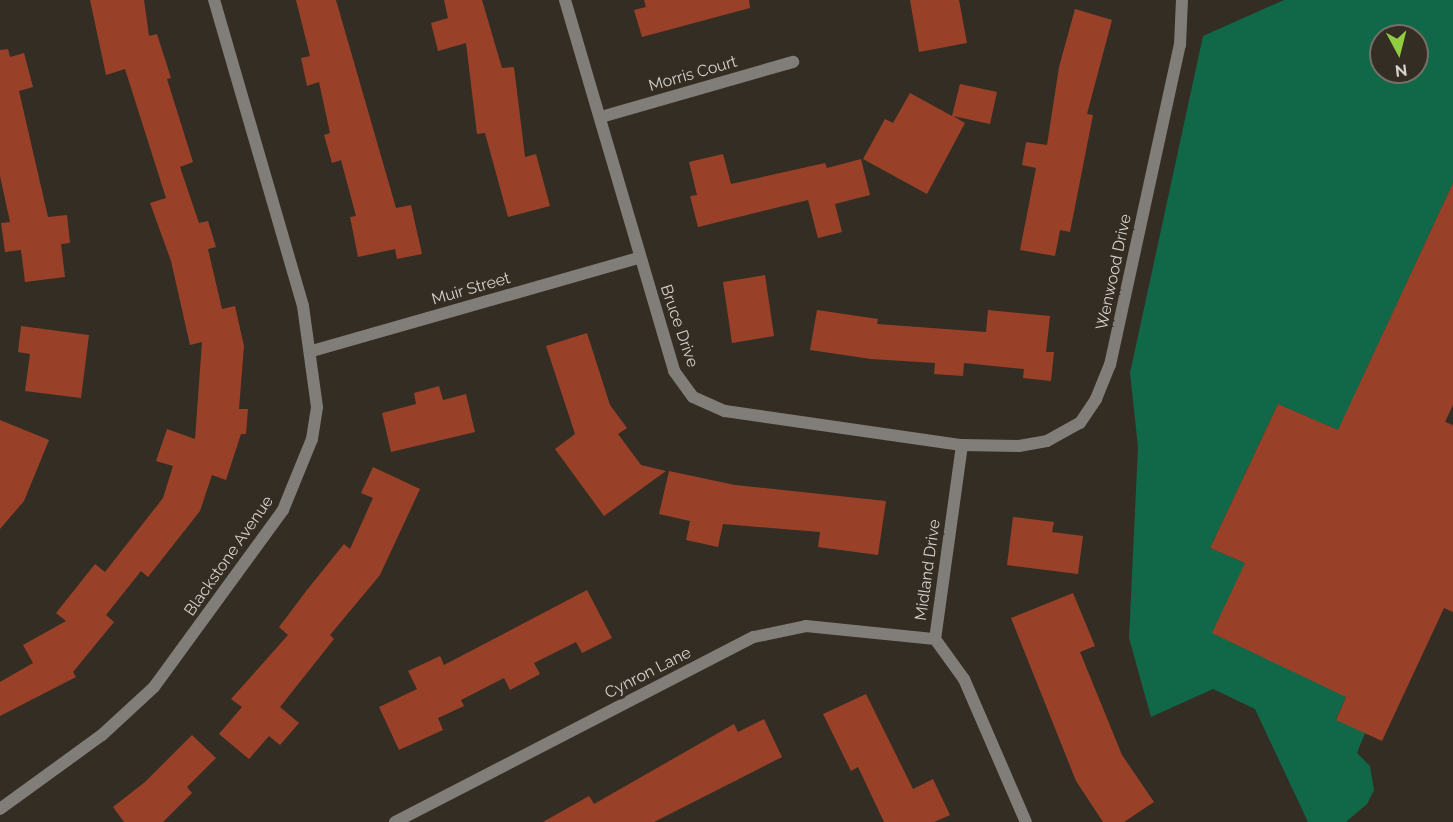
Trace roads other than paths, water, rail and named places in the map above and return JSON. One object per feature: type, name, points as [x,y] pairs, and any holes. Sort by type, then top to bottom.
[{"type":"street","name":"Blackstone Avenue","points":[[0,809],[102,735],[154,687],[268,532],[294,490],[312,439],[317,407],[312,351],[303,306],[214,0]]},
{"type":"street","name":"Bruce Drive","points":[[565,0],[674,371],[693,397],[725,411],[962,445]]},
{"type":"street","name":"Wenwood Drive","points":[[962,445],[1019,446],[1047,441],[1080,423],[1096,399],[1110,365],[1180,45],[1182,0]]},
{"type":"street","name":"Morris Court","points":[[601,117],[794,62]]},
{"type":"street","name":"Muir Street","points":[[312,351],[639,258]]},
{"type":"street","name":"Midland Drive","points":[[962,445],[935,639],[964,680],[1026,822]]},
{"type":"street","name":"Cynron Lane","points":[[395,822],[754,637],[807,626],[935,639]]}]
